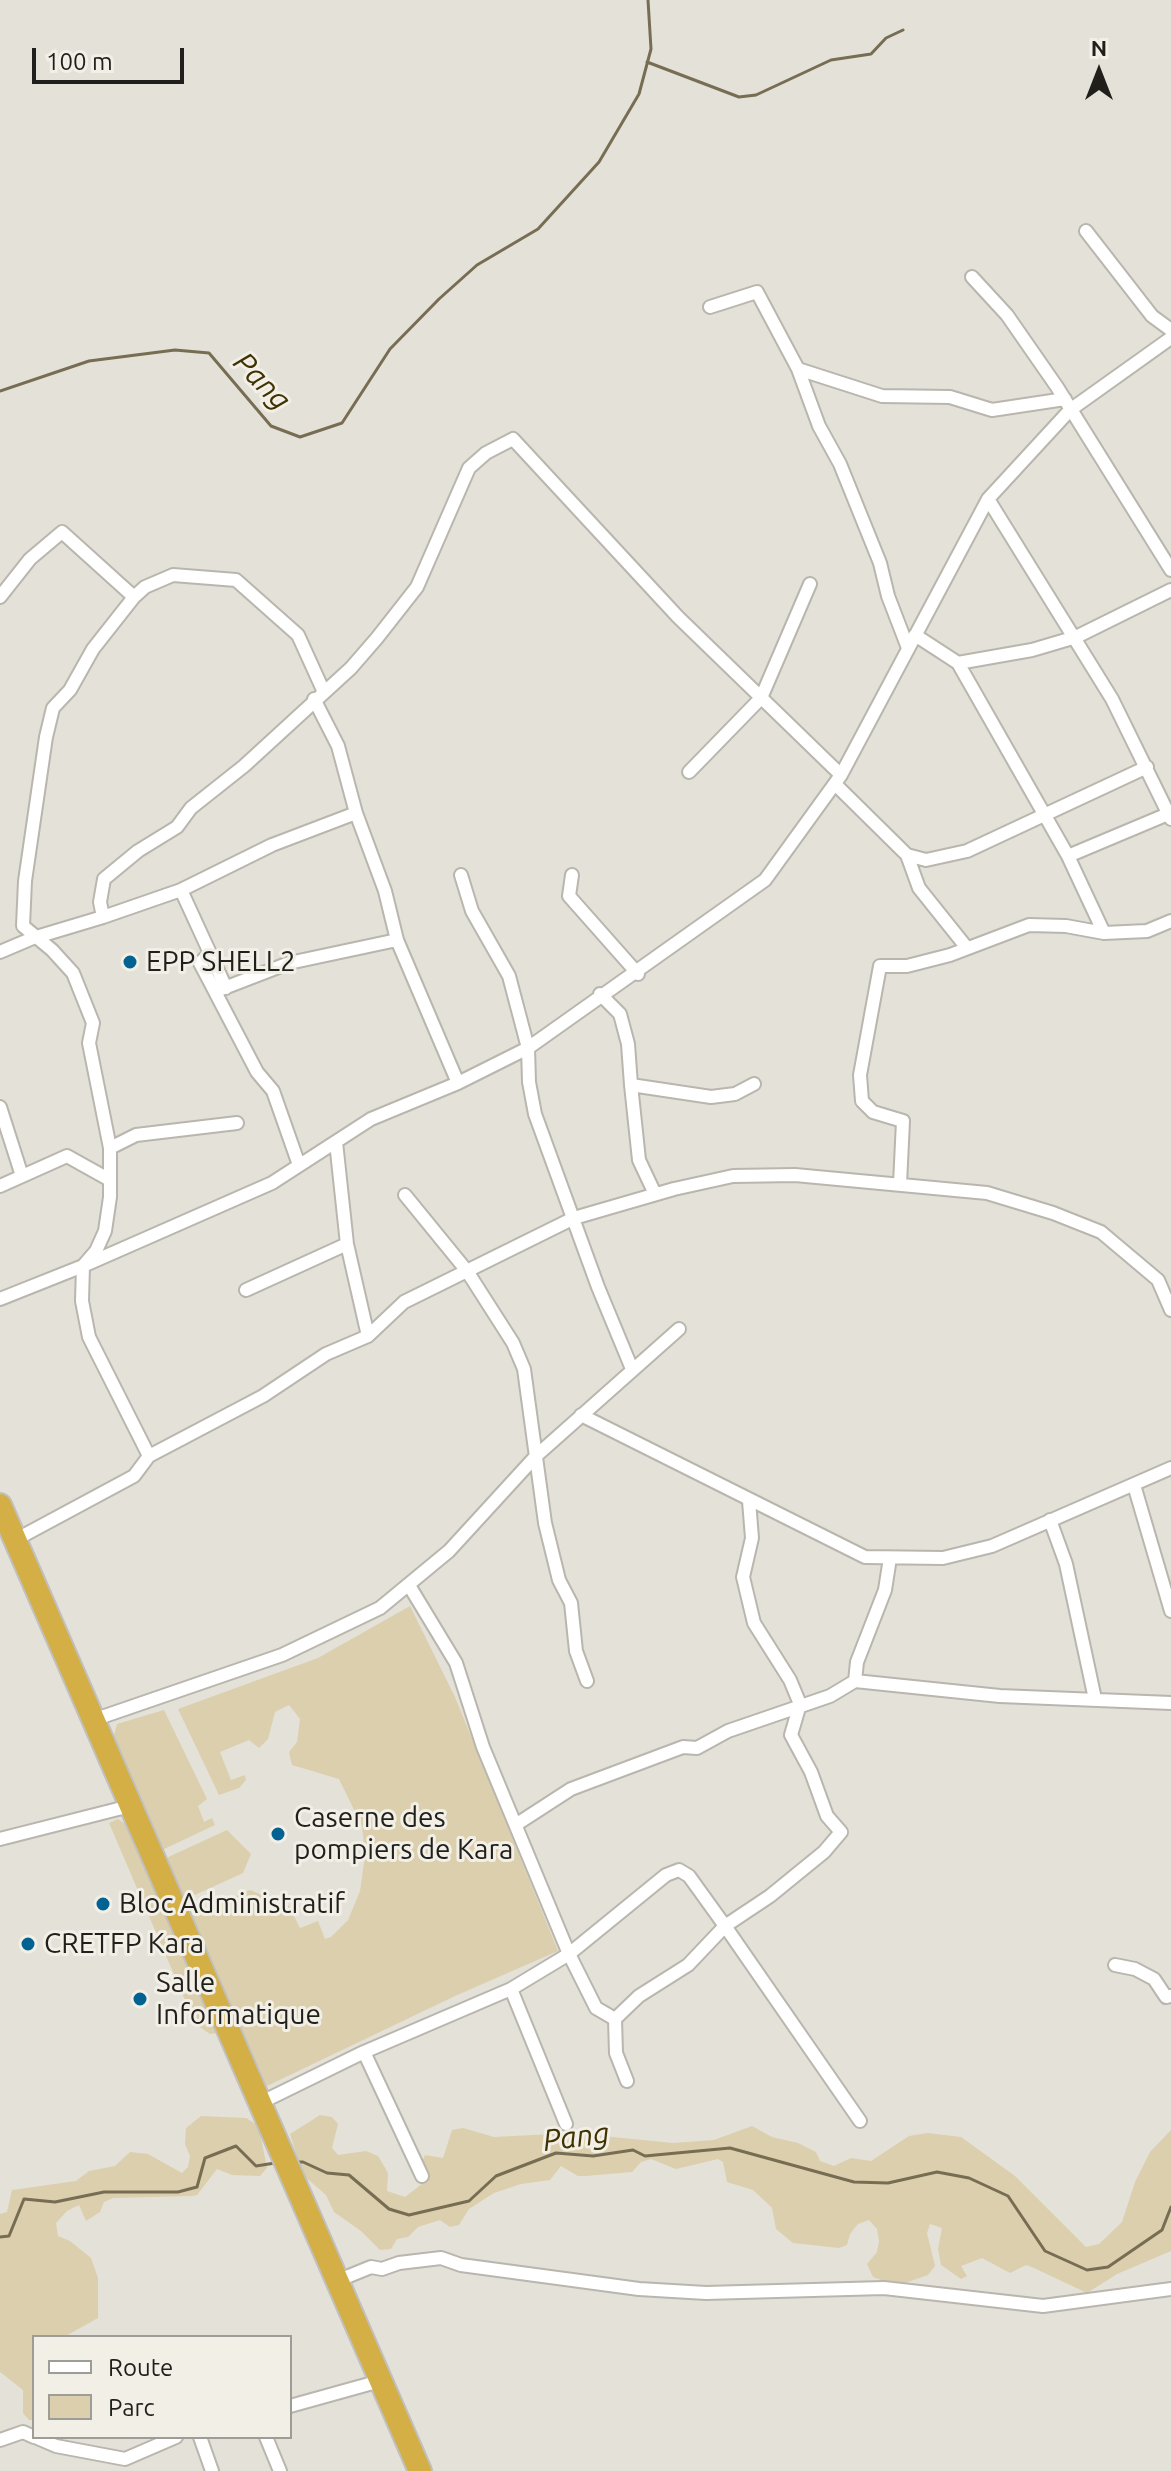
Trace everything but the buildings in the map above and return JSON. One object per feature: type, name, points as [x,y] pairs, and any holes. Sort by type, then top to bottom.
[{"type":"highway","points":[[0,1505],[420,2471]]},
{"type":"street","points":[[1086,231],[1152,316],[1171,330]]},
{"type":"street","points":[[972,277],[1007,315],[1068,405],[1171,570]]},
{"type":"street","points":[[710,307],[757,292],[798,369],[819,426],[840,464],[880,563],[888,596],[908,648]]},
{"type":"street","points":[[0,1299],[272,1183],[371,1119],[458,1083],[528,1048],[600,994],[638,974],[765,880],[838,779],[988,499],[1068,405],[1171,338]]},
{"type":"street","points":[[798,369],[882,396],[950,397],[992,410],[1068,405]]},
{"type":"street","points":[[103,917],[100,902],[104,879],[138,851],[177,827],[191,808],[244,766],[351,668],[417,587],[469,468],[486,453],[513,439],[579,514],[761,698],[907,855],[919,888],[967,948]]},
{"type":"street","points":[[988,499],[1076,637],[1147,767],[1170,816],[1068,856]]},
{"type":"street","points":[[0,597],[30,559],[62,532],[134,597]]},
{"type":"street","points":[[149,1456],[89,1337],[82,1301],[83,1266],[96,1251],[105,1231],[110,1180],[110,1148],[89,1043],[93,1023],[73,973],[23,926],[25,881],[37,785],[53,708],[70,690],[93,649],[145,587],[173,575],[236,580],[298,635],[338,746],[356,813],[385,891],[397,940],[458,1083]]},
{"type":"street","points":[[689,772],[761,698],[810,584]]},
{"type":"street","points":[[958,663],[1032,650],[1076,637],[1171,590]]},
{"type":"street","points":[[915,635],[958,663],[1068,856],[1104,933]]},
{"type":"street","points":[[907,855],[926,860],[967,851],[1147,767]]},
{"type":"street","points":[[0,952],[33,938],[146,905],[272,845],[356,813]]},
{"type":"street","points":[[461,875],[472,911],[509,976],[528,1048],[529,1082],[535,1114],[632,1369]]},
{"type":"street","points":[[572,875],[569,896],[638,974]]},
{"type":"street","points":[[181,890],[210,953],[200,963],[221,989],[257,1072],[273,1091],[299,1165]]},
{"type":"street","points":[[900,1184],[903,1121],[873,1112],[862,1101],[860,1075],[880,966],[907,966],[1029,925],[1066,926],[1104,933],[1147,931],[1171,921]]},
{"type":"street","points":[[221,989],[289,963],[397,940]]},
{"type":"street","points":[[600,994],[620,1014],[628,1044],[639,1160],[655,1194]]},
{"type":"street","points":[[631,1085],[711,1097],[735,1094],[754,1084]]},
{"type":"street","points":[[0,1107],[22,1176]]},
{"type":"street","points":[[110,1148],[136,1135],[237,1123]]},
{"type":"street","points":[[336,1142],[347,1244],[368,1336]]},
{"type":"street","points":[[0,1186],[67,1156],[110,1180]]},
{"type":"street","points":[[15,1540],[134,1476],[149,1456],[263,1396],[326,1354],[368,1336],[404,1302],[574,1218],[655,1194],[733,1176],[795,1175],[987,1193],[1053,1213],[1101,1232],[1164,1280],[1171,1310]]},
{"type":"street","points":[[405,1195],[467,1271],[513,1343],[524,1369],[545,1523],[559,1580],[571,1603],[576,1651],[587,1681]]},
{"type":"street","points":[[246,1290],[347,1244]]},
{"type":"street","points":[[93,1720],[282,1655],[380,1608],[410,1587],[449,1551],[536,1456],[679,1329]]},
{"type":"street","points":[[581,1415],[865,1557],[943,1558],[992,1546],[1171,1468]]},
{"type":"street","points":[[1134,1485],[1171,1611]]},
{"type":"street","points":[[627,2081],[616,2053],[615,2019],[639,1996],[688,1965],[725,1926],[770,1896],[824,1852],[841,1832],[827,1816],[811,1772],[791,1735],[800,1704],[790,1680],[754,1623],[745,1591],[743,1577],[752,1538],[749,1501]]},
{"type":"street","points":[[1050,1520],[1066,1564],[1095,1699]]},
{"type":"street","points":[[855,1681],[857,1662],[882,1601],[890,1558]]},
{"type":"street","points":[[410,1587],[456,1663],[483,1747],[569,1954],[596,2008],[615,2019]]},
{"type":"street","points":[[517,1824],[571,1789],[683,1747],[697,1748],[728,1731],[830,1696],[855,1681],[1000,1696],[1171,1703]]},
{"type":"street","points":[[0,1839],[130,1806]]},
{"type":"street","points":[[260,2103],[364,2052],[511,1989],[569,1954],[666,1875],[679,1870],[689,1876],[860,2121]]},
{"type":"street","points":[[1115,1965],[1135,1969],[1154,1979],[1166,1997],[1171,1996]]},
{"type":"street","points":[[511,1989],[566,2124]]},
{"type":"street","points":[[364,2052],[422,2176]]},
{"type":"street","points":[[339,2280],[371,2267],[382,2269],[414,2260],[441,2258],[461,2265],[639,2289],[706,2293],[884,2288],[1043,2306],[1171,2289]]},
{"type":"street","points":[[292,2405],[380,2381]]},
{"type":"street","points":[[0,2440],[23,2432],[32,2436]]},
{"type":"street","points":[[39,2439],[126,2465],[159,2439]]},
{"type":"street","points":[[201,2439],[212,2471]]},
{"type":"street","points":[[267,2439],[280,2471]]},
{"type":"green space","points":[[410,1606],[455,1697],[558,1951],[455,1996],[267,2086],[190,1916],[250,1890],[289,1906],[300,1928],[318,1921],[325,1939],[331,1937],[348,1920],[360,1891],[365,1856],[362,1826],[339,1779],[292,1765],[289,1752],[297,1742],[300,1719],[289,1705],[275,1712],[268,1739],[259,1748],[249,1740],[220,1752],[231,1780],[245,1775],[246,1780],[239,1788],[219,1795],[178,1709],[318,1658]]},
{"type":"green space","points":[[164,1710],[207,1799],[198,1806],[204,1822],[212,1818],[215,1825],[160,1851],[114,1735],[117,1724]]},
{"type":"green space","points":[[118,1819],[131,1828],[217,2027],[216,2033],[210,2034],[198,2026],[191,2014],[109,1823]]},
{"type":"green space","points":[[227,1830],[251,1854],[243,1873],[184,1900],[164,1859]]},
{"type":"green space","points":[[320,2115],[332,2117],[338,2124],[332,2148],[338,2155],[366,2151],[378,2156],[388,2173],[387,2191],[405,2197],[427,2180],[422,2162],[425,2155],[443,2158],[452,2130],[463,2128],[494,2137],[572,2133],[673,2143],[714,2140],[752,2126],[772,2137],[798,2143],[816,2152],[820,2161],[834,2166],[851,2158],[871,2161],[909,2136],[928,2133],[961,2137],[1015,2176],[1086,2247],[1099,2244],[1122,2222],[1135,2182],[1150,2152],[1171,2130],[1171,2251],[1117,2274],[1087,2293],[1026,2265],[1010,2273],[982,2258],[961,2266],[967,2276],[961,2279],[941,2265],[938,2249],[942,2228],[930,2224],[927,2233],[935,2266],[928,2275],[905,2283],[884,2281],[873,2277],[867,2264],[877,2252],[879,2241],[877,2229],[869,2220],[858,2224],[850,2234],[847,2245],[839,2248],[793,2243],[776,2229],[772,2208],[766,2202],[753,2190],[727,2182],[723,2162],[718,2159],[676,2169],[651,2159],[641,2162],[632,2172],[585,2176],[578,2176],[561,2166],[550,2180],[521,2184],[494,2193],[469,2209],[459,2225],[450,2227],[440,2220],[418,2227],[408,2237],[397,2239],[391,2249],[380,2250],[361,2231],[334,2212],[326,2195],[303,2175],[290,2134]]},
{"type":"green space","points":[[201,2116],[246,2118],[254,2123],[260,2133],[267,2168],[260,2176],[232,2175],[217,2169],[197,2195],[192,2196],[113,2198],[104,2202],[100,2212],[86,2221],[79,2205],[67,2211],[56,2223],[58,2236],[70,2241],[91,2258],[98,2278],[98,2318],[68,2335],[32,2335],[32,2420],[29,2420],[23,2413],[23,2390],[0,2372],[0,2214],[7,2212],[12,2190],[76,2181],[89,2171],[115,2166],[130,2152],[148,2154],[182,2173],[188,2167],[190,2156],[185,2144],[186,2128]]},
{"type":"waterway","name":"Pang","points":[[0,391],[89,361],[175,350],[209,353],[271,426],[300,437],[342,423],[390,349],[439,299],[477,265],[538,229],[599,162],[639,94],[651,49],[648,0]]},
{"type":"waterway","points":[[647,62],[739,97],[756,95],[831,60],[871,54],[886,38],[903,30]]},
{"type":"waterway","name":"Pang","points":[[0,2237],[9,2236],[24,2199],[55,2202],[104,2192],[178,2192],[197,2187],[205,2158],[236,2146],[256,2166],[275,2163]]},
{"type":"waterway","name":"Pang","points":[[295,2162],[303,2162],[327,2173],[349,2175],[389,2209],[409,2215],[469,2201],[496,2176],[556,2153],[593,2156],[633,2150],[645,2156],[730,2148],[854,2182],[888,2183],[937,2172],[969,2178],[1008,2196],[1045,2251],[1087,2270],[1108,2267],[1162,2230],[1171,2207]]},
{"type":"place","name":"EPP SHELL2","points":[[130,962]]},
{"type":"place","name":"Caserne des pompiers de Kara","points":[[278,1834]]},
{"type":"place","name":"Bloc Administratif","points":[[103,1904]]},
{"type":"place","name":"CRETFP Kara","points":[[28,1944]]},
{"type":"place","name":"Salle Informatique","points":[[140,1999]]}]
